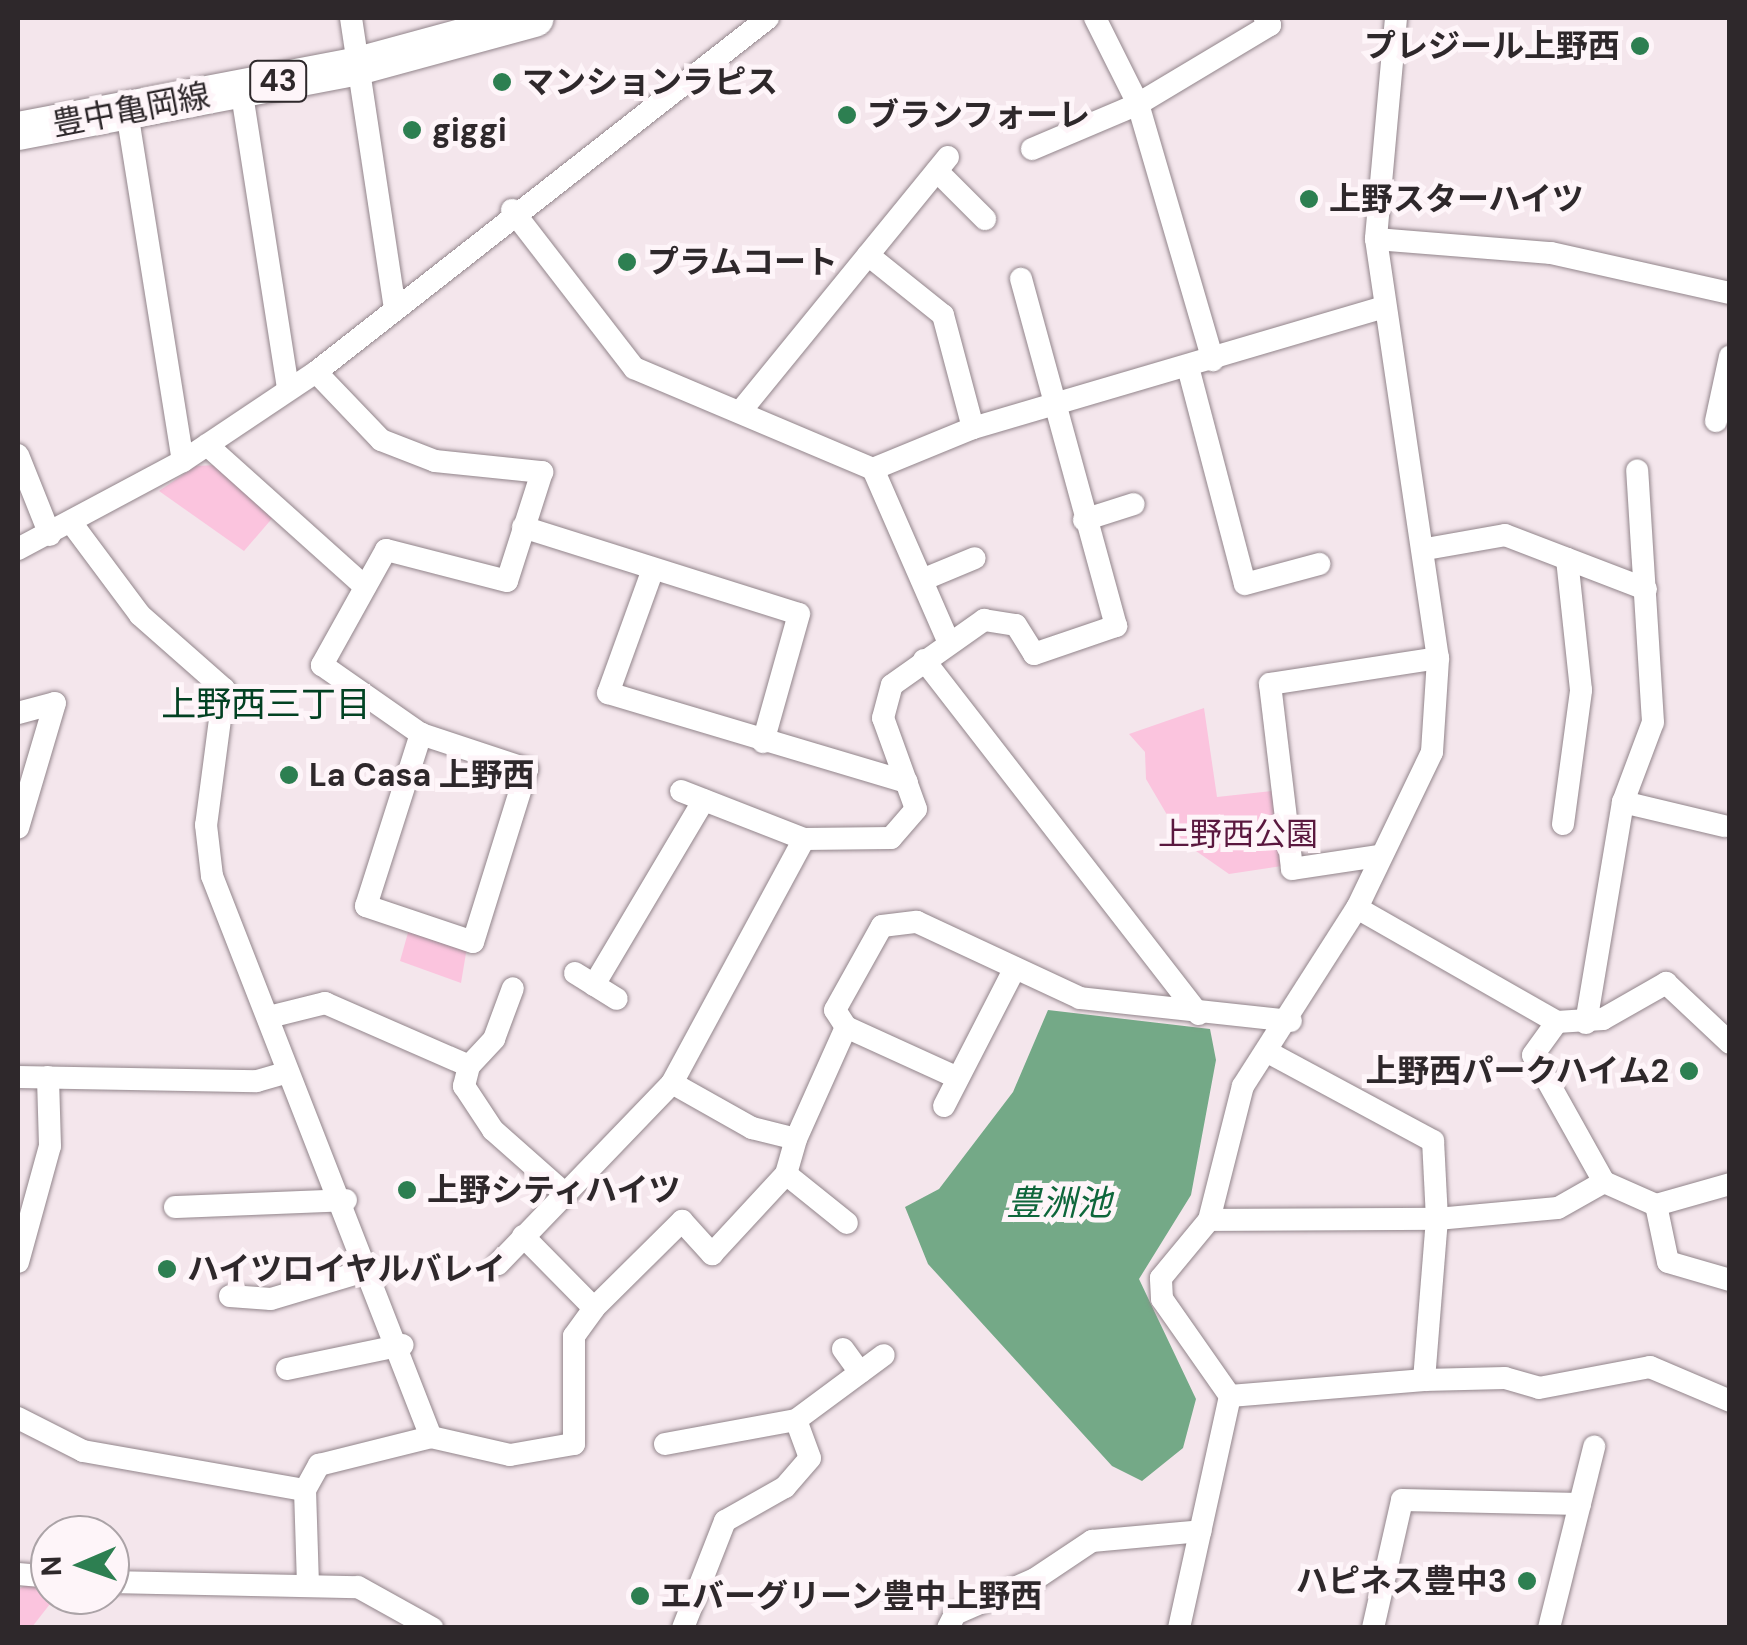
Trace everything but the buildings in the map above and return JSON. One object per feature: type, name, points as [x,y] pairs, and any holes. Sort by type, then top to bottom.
[{"type":"main road","name":"豊中亀岡線","points":[[18,131],[358,66],[535,18]]},
{"type":"street","points":[[351,18],[394,304]]},
{"type":"street","points":[[18,549],[73,526],[184,461],[316,372],[512,210],[768,18]]},
{"type":"street","points":[[1096,18],[1138,104],[1214,360]]},
{"type":"street","points":[[1032,149],[1138,104],[1270,25],[1266,18]]},
{"type":"street","points":[[1179,1628],[1230,1396],[1162,1300],[1161,1278],[1209,1220],[1243,1086],[1291,1021],[1356,908],[1432,752],[1438,658],[1426,548],[1376,239],[1396,18]]},
{"type":"street","points":[[241,88],[288,388]]},
{"type":"street","points":[[127,112],[184,461]]},
{"type":"street","points":[[740,412],[943,164],[985,218]]},
{"type":"street","points":[[512,210],[634,368],[873,469],[948,641]]},
{"type":"street","points":[[1376,239],[1550,253],[1730,293]]},
{"type":"street","points":[[868,255],[943,315],[974,428]]},
{"type":"street","points":[[681,792],[804,839],[891,838],[916,809],[883,718],[892,685],[948,641],[984,620],[1016,624],[1034,654],[1116,626],[1020,278]]},
{"type":"street","points":[[873,469],[974,428],[1058,407],[1384,307]]},
{"type":"street","points":[[1716,421],[1730,356]]},
{"type":"street","points":[[1188,368],[1246,584],[1320,564]]},
{"type":"street","points":[[316,372],[381,440],[436,461],[542,472],[507,581],[386,550],[322,665],[421,734],[527,769],[473,942],[366,906],[421,734]]},
{"type":"street","points":[[207,445],[365,588]]},
{"type":"street","points":[[18,455],[50,535]]},
{"type":"street","points":[[1586,1022],[1623,802],[1652,722],[1636,470]]},
{"type":"street","points":[[1084,520],[1134,504]]},
{"type":"street","points":[[73,526],[140,615],[224,689],[206,825],[212,876],[269,1018],[284,1073],[346,1200],[403,1346],[431,1437]]},
{"type":"street","points":[[523,527],[800,614],[763,742]]},
{"type":"street","points":[[1426,548],[1505,535],[1646,589]]},
{"type":"street","points":[[922,580],[975,558]]},
{"type":"street","points":[[1563,824],[1581,690],[1567,559]]},
{"type":"street","points":[[653,569],[608,693],[907,782]]},
{"type":"street","points":[[1378,856],[1292,868],[1270,684],[1438,658]]},
{"type":"street","points":[[924,660],[1199,1014]]},
{"type":"street","points":[[18,713],[55,703],[18,828]]},
{"type":"street","points":[[617,999],[584,979],[704,800]]},
{"type":"street","points":[[1623,802],[1724,826]]},
{"type":"street","points":[[498,1264],[562,1191],[672,1083],[804,839]]},
{"type":"street","points":[[1356,908],[1557,1022],[1586,1022],[1666,983],[1730,1042]]},
{"type":"street","points":[[958,1078],[846,1027],[835,1010],[882,926],[917,922],[1080,998],[1199,1014],[1291,1021]]},
{"type":"street","points":[[944,1106],[1015,968]]},
{"type":"street","points":[[513,988],[494,1038],[469,1066],[464,1086],[492,1130],[562,1191]]},
{"type":"street","points":[[269,1018],[325,1004],[469,1066]]},
{"type":"street","points":[[1557,1022],[1532,1055],[1604,1182],[1656,1206],[1730,1184]]},
{"type":"street","points":[[308,1585],[305,1490],[319,1464],[431,1437],[510,1455],[574,1444],[574,1336],[594,1308],[682,1222],[712,1254],[786,1174],[796,1139],[846,1027]]},
{"type":"street","points":[[1268,1052],[1432,1142],[1437,1219],[1424,1380]]},
{"type":"street","points":[[18,1077],[257,1081],[284,1073]]},
{"type":"street","points":[[18,1262],[50,1146],[48,1078]]},
{"type":"street","points":[[672,1083],[752,1128],[796,1139]]},
{"type":"street","points":[[786,1174],[847,1223]]},
{"type":"street","points":[[1209,1220],[1437,1219],[1558,1208],[1604,1182]]},
{"type":"street","points":[[175,1207],[346,1200]]},
{"type":"street","points":[[1656,1206],[1668,1262],[1730,1280]]},
{"type":"street","points":[[523,1236],[594,1308]]},
{"type":"street","points":[[230,1296],[271,1299],[371,1269]]},
{"type":"street","points":[[287,1369],[403,1346]]},
{"type":"street","points":[[843,1348],[860,1372]]},
{"type":"street","points":[[665,1444],[796,1420],[884,1354]]},
{"type":"street","points":[[1230,1396],[1424,1380],[1505,1378],[1539,1388],[1650,1366],[1730,1401]]},
{"type":"street","points":[[18,1418],[83,1450],[305,1490]]},
{"type":"street","points":[[683,1628],[725,1522],[785,1487],[810,1458],[796,1420]]},
{"type":"street","points":[[1549,1628],[1594,1447]]},
{"type":"street","points":[[1373,1628],[1402,1500],[1580,1504]]},
{"type":"street","points":[[948,1628],[955,1614],[1035,1579],[1092,1541],[1201,1531]]},
{"type":"street","points":[[130,1582],[358,1587],[432,1628]]},
{"type":"green space","points":[[216,465],[275,515],[244,551],[159,491],[196,466]]},
{"type":"green space","name":"上野西公園","points":[[1204,708],[1217,797],[1272,791],[1282,866],[1229,874],[1183,842],[1146,779],[1145,752],[1129,734]]},
{"type":"green space","points":[[409,929],[467,947],[461,983],[400,961]]},
{"type":"green space","points":[[30,1584],[30,1615],[41,1615],[32,1627],[18,1628],[18,1589]]},
{"type":"water","name":"豊洲池","points":[[1048,1010],[1210,1029],[1216,1060],[1191,1195],[1139,1279],[1196,1399],[1183,1448],[1142,1481],[1112,1466],[928,1264],[905,1207],[939,1189],[1013,1092]]},
{"type":"place","name":"プレジール上野西","points":[[1640,46]]},
{"type":"place","name":"マンションラピス","points":[[502,82]]},
{"type":"place","name":"ブランフォーレ","points":[[847,115]]},
{"type":"place","name":"giggi","points":[[412,130]]},
{"type":"place","name":"上野スターハイツ","points":[[1309,199]]},
{"type":"place","name":"プラムコート","points":[[627,262]]},
{"type":"place","name":"La Casa 上野西","points":[[289,775]]},
{"type":"place","name":"上野西パークハイム2","points":[[1689,1071]]},
{"type":"place","name":"上野シティハイツ","points":[[407,1190]]},
{"type":"place","name":"ハイツロイヤルバレイ","points":[[167,1269]]},
{"type":"place","name":"ハピネス豊中3","points":[[1527,1581]]},
{"type":"place","name":"エバーグリーン豊中上野西","points":[[640,1596]]},
{"type":"district","name":"上野西三丁目","points":[[266,704]]}]
